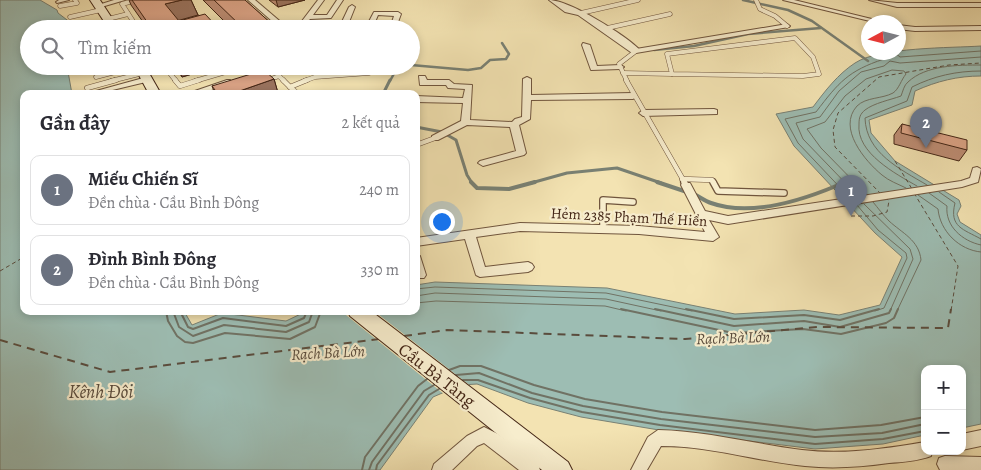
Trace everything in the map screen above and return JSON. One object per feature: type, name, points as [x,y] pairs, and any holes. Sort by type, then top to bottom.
[{"type":"main road","points":[[98,5],[108,19]]},
{"type":"main road","points":[[144,75],[153,90]]},
{"type":"main road","name":"Cầu Bà Tàng","points":[[362,315],[560,470]]},
{"type":"street","points":[[59,4],[66,0]]},
{"type":"street","points":[[98,5],[122,0]]},
{"type":"street","points":[[252,0],[275,20]]},
{"type":"street","points":[[307,20],[321,0]]},
{"type":"street","points":[[309,17],[329,17],[340,0]]},
{"type":"street","points":[[553,0],[568,10],[581,13],[636,51],[787,26]]},
{"type":"street","points":[[569,0],[579,7],[581,13]]},
{"type":"street","points":[[786,0],[861,17]]},
{"type":"street","points":[[872,0],[897,5],[927,2],[980,5]]},
{"type":"street","points":[[957,0],[980,5]]},
{"type":"street","points":[[346,20],[352,7]]},
{"type":"street","points":[[372,20],[376,13],[398,14],[396,20]]},
{"type":"street","points":[[906,27],[915,29],[981,28]]},
{"type":"street","points":[[586,45],[594,68],[622,70]]},
{"type":"street","points":[[102,90],[134,75]]},
{"type":"street","points":[[243,77],[248,75]]},
{"type":"street","points":[[422,78],[423,83],[449,82],[451,86],[469,87],[465,122]]},
{"type":"street","points":[[435,138],[465,122],[514,125],[518,121],[526,119],[527,79]]},
{"type":"street","points":[[203,90],[234,80]]},
{"type":"street","points":[[526,98],[633,96]]},
{"type":"street","points":[[420,99],[467,101]]},
{"type":"street","points":[[643,113],[714,112]]},
{"type":"street","points":[[483,163],[521,153],[514,125]]},
{"type":"street","points":[[701,214],[728,220],[962,184],[974,180],[977,170]]},
{"type":"street","name":"Hẻm 2385 Phạm Thế Hiển","points":[[420,241],[520,227],[639,230],[713,237],[684,182]]},
{"type":"street","points":[[468,233],[480,272],[528,267]]},
{"type":"street","points":[[440,470],[472,441],[484,435],[493,439],[532,470]]},
{"type":"street","points":[[639,470],[653,442],[658,438],[732,446],[829,460],[864,459],[921,451]]},
{"type":"street","points":[[966,441],[981,438]]},
{"type":"street","points":[[945,464],[981,466]]},
{"type":"lane","points":[[59,4],[77,2],[75,0]]},
{"type":"lane","points":[[132,20],[122,4],[137,0]]},
{"type":"lane","points":[[581,13],[638,0]]},
{"type":"lane","points":[[756,0],[758,7],[787,26]]},
{"type":"lane","points":[[70,17],[98,5]]},
{"type":"lane","points":[[108,19],[128,14]]},
{"type":"lane","points":[[603,28],[670,14]]},
{"type":"lane","points":[[636,51],[619,64],[622,70],[672,74],[803,76],[819,74],[813,56],[795,38],[666,54],[672,74]]},
{"type":"lane","name":"Hẻm 2385 Phạm Thế Hiển","points":[[622,70],[633,96],[684,182]]},
{"type":"lane","points":[[96,78],[116,75]]},
{"type":"lane","points":[[87,88],[129,75]]},
{"type":"lane","points":[[171,75],[180,86],[216,75]]},
{"type":"lane","points":[[290,87],[315,77],[342,75]]},
{"type":"lane","points":[[262,82],[279,76],[293,90]]},
{"type":"lane","points":[[420,144],[435,138]]},
{"type":"lane","points":[[684,182],[712,180],[718,191],[726,192],[784,193]]},
{"type":"lane","points":[[603,230],[603,200],[632,202]]},
{"type":"water","points":[[0,0],[40,0],[57,10],[67,20],[20,20],[20,75],[69,75],[71,90],[20,90],[20,315],[186,315],[192,325],[217,315],[238,315],[286,321],[299,315],[420,315],[420,284],[435,282],[607,288],[735,314],[804,310],[839,315],[880,305],[902,257],[875,233],[794,146],[776,114],[813,107],[843,72],[862,60],[906,60],[906,50],[981,46],[981,76],[956,78],[923,87],[915,91],[912,105],[869,120],[871,133],[895,161],[959,200],[961,206],[957,214],[960,222],[981,235],[981,424],[966,427],[966,365],[921,365],[921,436],[883,444],[815,449],[659,430],[581,417],[528,403],[477,384],[461,385],[433,397],[380,470],[0,470]]},
{"type":"pier","points":[[346,315],[379,315],[472,387],[462,387],[445,395]]},
{"type":"building","points":[[132,0],[182,0],[165,4],[178,20],[146,20]]},
{"type":"building","points":[[214,0],[245,0],[267,20],[235,20]]},
{"type":"building","points":[[205,14],[211,20],[183,20]]},
{"type":"building","points":[[248,75],[270,75],[274,79],[242,90],[215,90],[212,86]]},
{"type":"building","points":[[902,124],[967,140],[967,150],[901,133]]},
{"type":"waterway","points":[[743,0],[788,10],[812,21],[868,61]]},
{"type":"waterway","points":[[654,50],[694,46],[748,34],[821,28]]},
{"type":"waterway","points":[[420,66],[468,70],[481,68],[490,60],[506,59],[509,54],[502,43]]},
{"type":"waterway","points":[[390,81],[393,75]]},
{"type":"waterway","points":[[385,90],[390,80]]},
{"type":"waterway","points":[[420,128],[442,132],[456,140],[467,175],[472,183]]},
{"type":"waterway","points":[[531,183],[567,173],[617,168],[661,183]]},
{"type":"waterway","points":[[472,183],[477,188],[509,189],[535,182]]},
{"type":"waterway","points":[[657,182],[687,192]]},
{"type":"waterway","points":[[694,194],[709,202],[726,207],[758,208],[791,202],[836,186]]},
{"type":"ferry route","points":[[881,194],[835,147],[833,130],[838,113],[879,77],[949,65],[981,63]]},
{"type":"ferry route","points":[[895,161],[912,189]]},
{"type":"ferry route","points":[[914,193],[958,266],[951,311]]},
{"type":"ferry route","points":[[851,216],[873,216],[887,212],[889,201],[886,198]]},
{"type":"ferry route","points":[[0,271],[20,259]]},
{"type":"ferry route","points":[[404,336],[447,330],[685,339],[818,327],[948,328],[951,309]]},
{"type":"ferry route","points":[[0,340],[110,372],[380,339]]},
{"type":"place","name":"Đình Bình Đông","points":[[926,148]]},
{"type":"place","name":"Miếu Chiến Sĩ","points":[[851,216]]},
{"type":"water label","name":"Rạch Bà Lớn","points":[[733,337]]},
{"type":"water label","name":"Rạch Bà Lớn","points":[[328,352]]},
{"type":"water label","name":"Kênh Đôi","points":[[101,391]]}]
